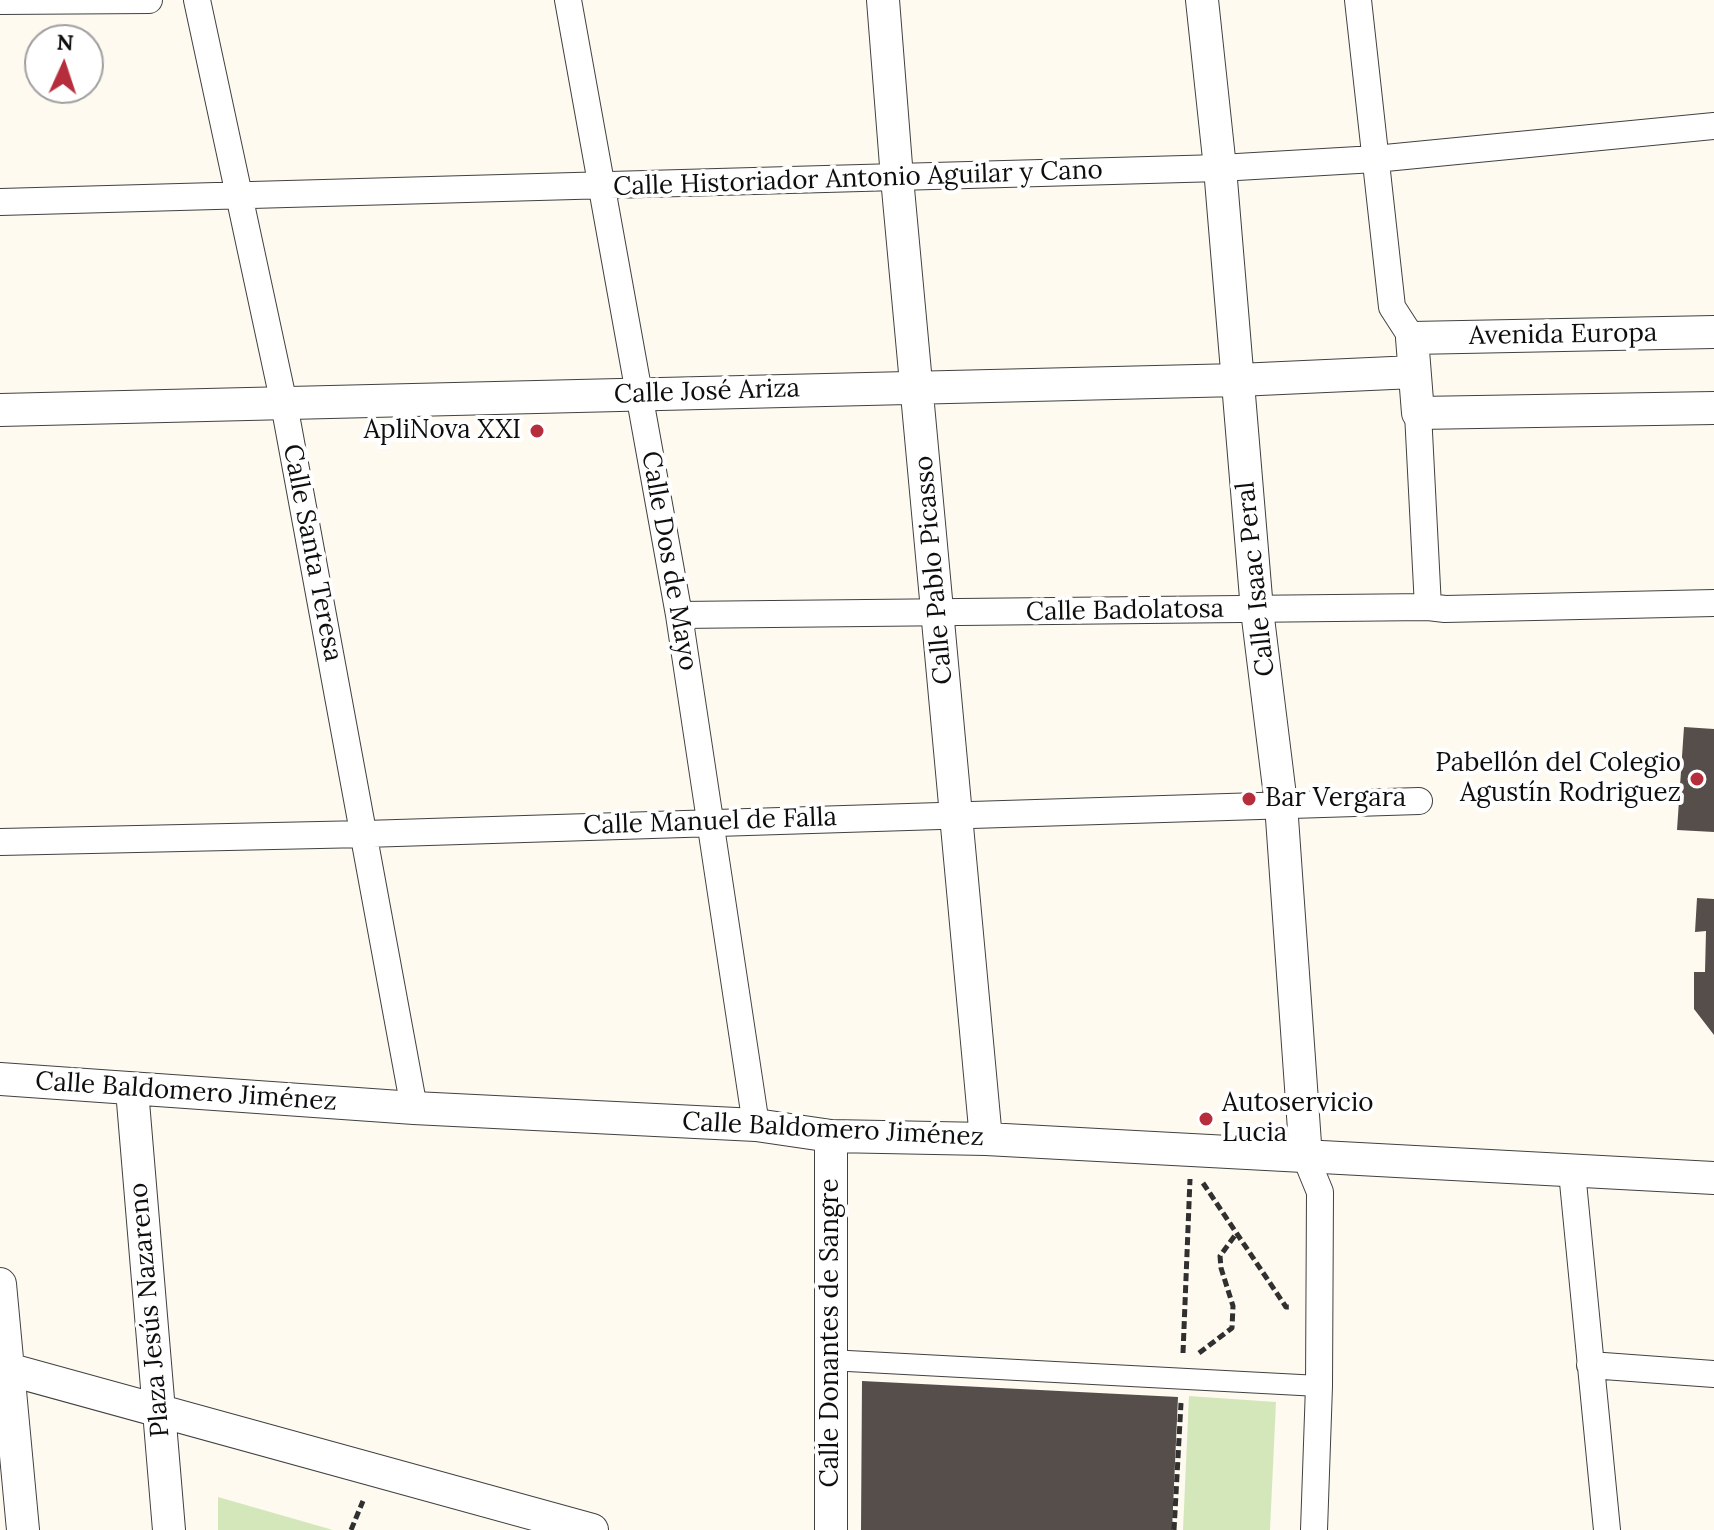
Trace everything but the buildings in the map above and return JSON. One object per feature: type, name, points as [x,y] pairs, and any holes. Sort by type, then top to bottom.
[{"type":"street","points":[[0,1],[149,0]]},
{"type":"street","name":"Calle Santa Teresa","points":[[197,0],[284,404],[414,1108]]},
{"type":"street","name":"Calle Dos de Mayo","points":[[568,0],[679,615],[756,1125]]},
{"type":"street","name":"Calle Pablo Picasso","points":[[883,0],[939,613],[954,814],[986,1139]]},
{"type":"street","name":"Calle Isaac Peral","points":[[1202,0],[1220,168],[1257,610],[1281,804],[1306,1158]]},
{"type":"street","points":[[1358,0],[1392,307],[1412,338],[1428,607]]},
{"type":"street","name":"Calle Historiador Antonio Aguilar y Cano","points":[[0,202],[1220,168],[1375,159],[1714,126]]},
{"type":"street","name":"Avenida Europa","points":[[1412,338],[1714,332]]},
{"type":"street","name":"Calle José Ariza","points":[[0,410],[1238,380],[1414,372]]},
{"type":"street","points":[[1418,413],[1714,408]]},
{"type":"street","name":"Calle Badolatosa","points":[[679,615],[1445,609],[1714,603]]},
{"type":"street","name":"Calle Manuel de Falla","points":[[0,842],[365,834],[1419,801]]},
{"type":"street","name":"Calle Baldomero Jiménez","points":[[0,1079],[414,1108],[756,1125],[831,1136],[986,1139],[1714,1178]]},
{"type":"street","name":"Plaza Jesús Nazareno","points":[[132,1090],[169,1530]]},
{"type":"street","name":"Calle Donantes de Sangre","points":[[831,1136],[831,1530]]},
{"type":"street","points":[[1306,1158],[1320,1192],[1319,1386],[1314,1530]]},
{"type":"street","points":[[1572,1172],[1607,1530]]},
{"type":"street","points":[[0,1284],[5,1368],[23,1530]]},
{"type":"street","points":[[829,1360],[1319,1386]]},
{"type":"street","points":[[1590,1365],[1714,1374]]},
{"type":"street","points":[[5,1368],[592,1530]]},
{"type":"street","points":[[0,1522],[15,1530]]},
{"type":"path","points":[[1199,1152],[1198,1177],[1286,1307],[1319,1308]]},
{"type":"path","points":[[1191,1379],[1191,1358],[1232,1328],[1233,1306],[1220,1256],[1236,1234]]},
{"type":"green space","points":[[1189,1396],[1276,1402],[1270,1530],[1183,1530]]},
{"type":"green space","points":[[218,1497],[333,1530],[218,1530]]},
{"type":"place","name":"ApliNova XXI","points":[[537,431]]},
{"type":"place","name":"Pabellón del Colegio Agustín Rodriguez","points":[[1697,779]]},
{"type":"place","name":"Bar Vergara","points":[[1249,799]]},
{"type":"place","name":"Autoservicio Lucia","points":[[1206,1119]]}]
